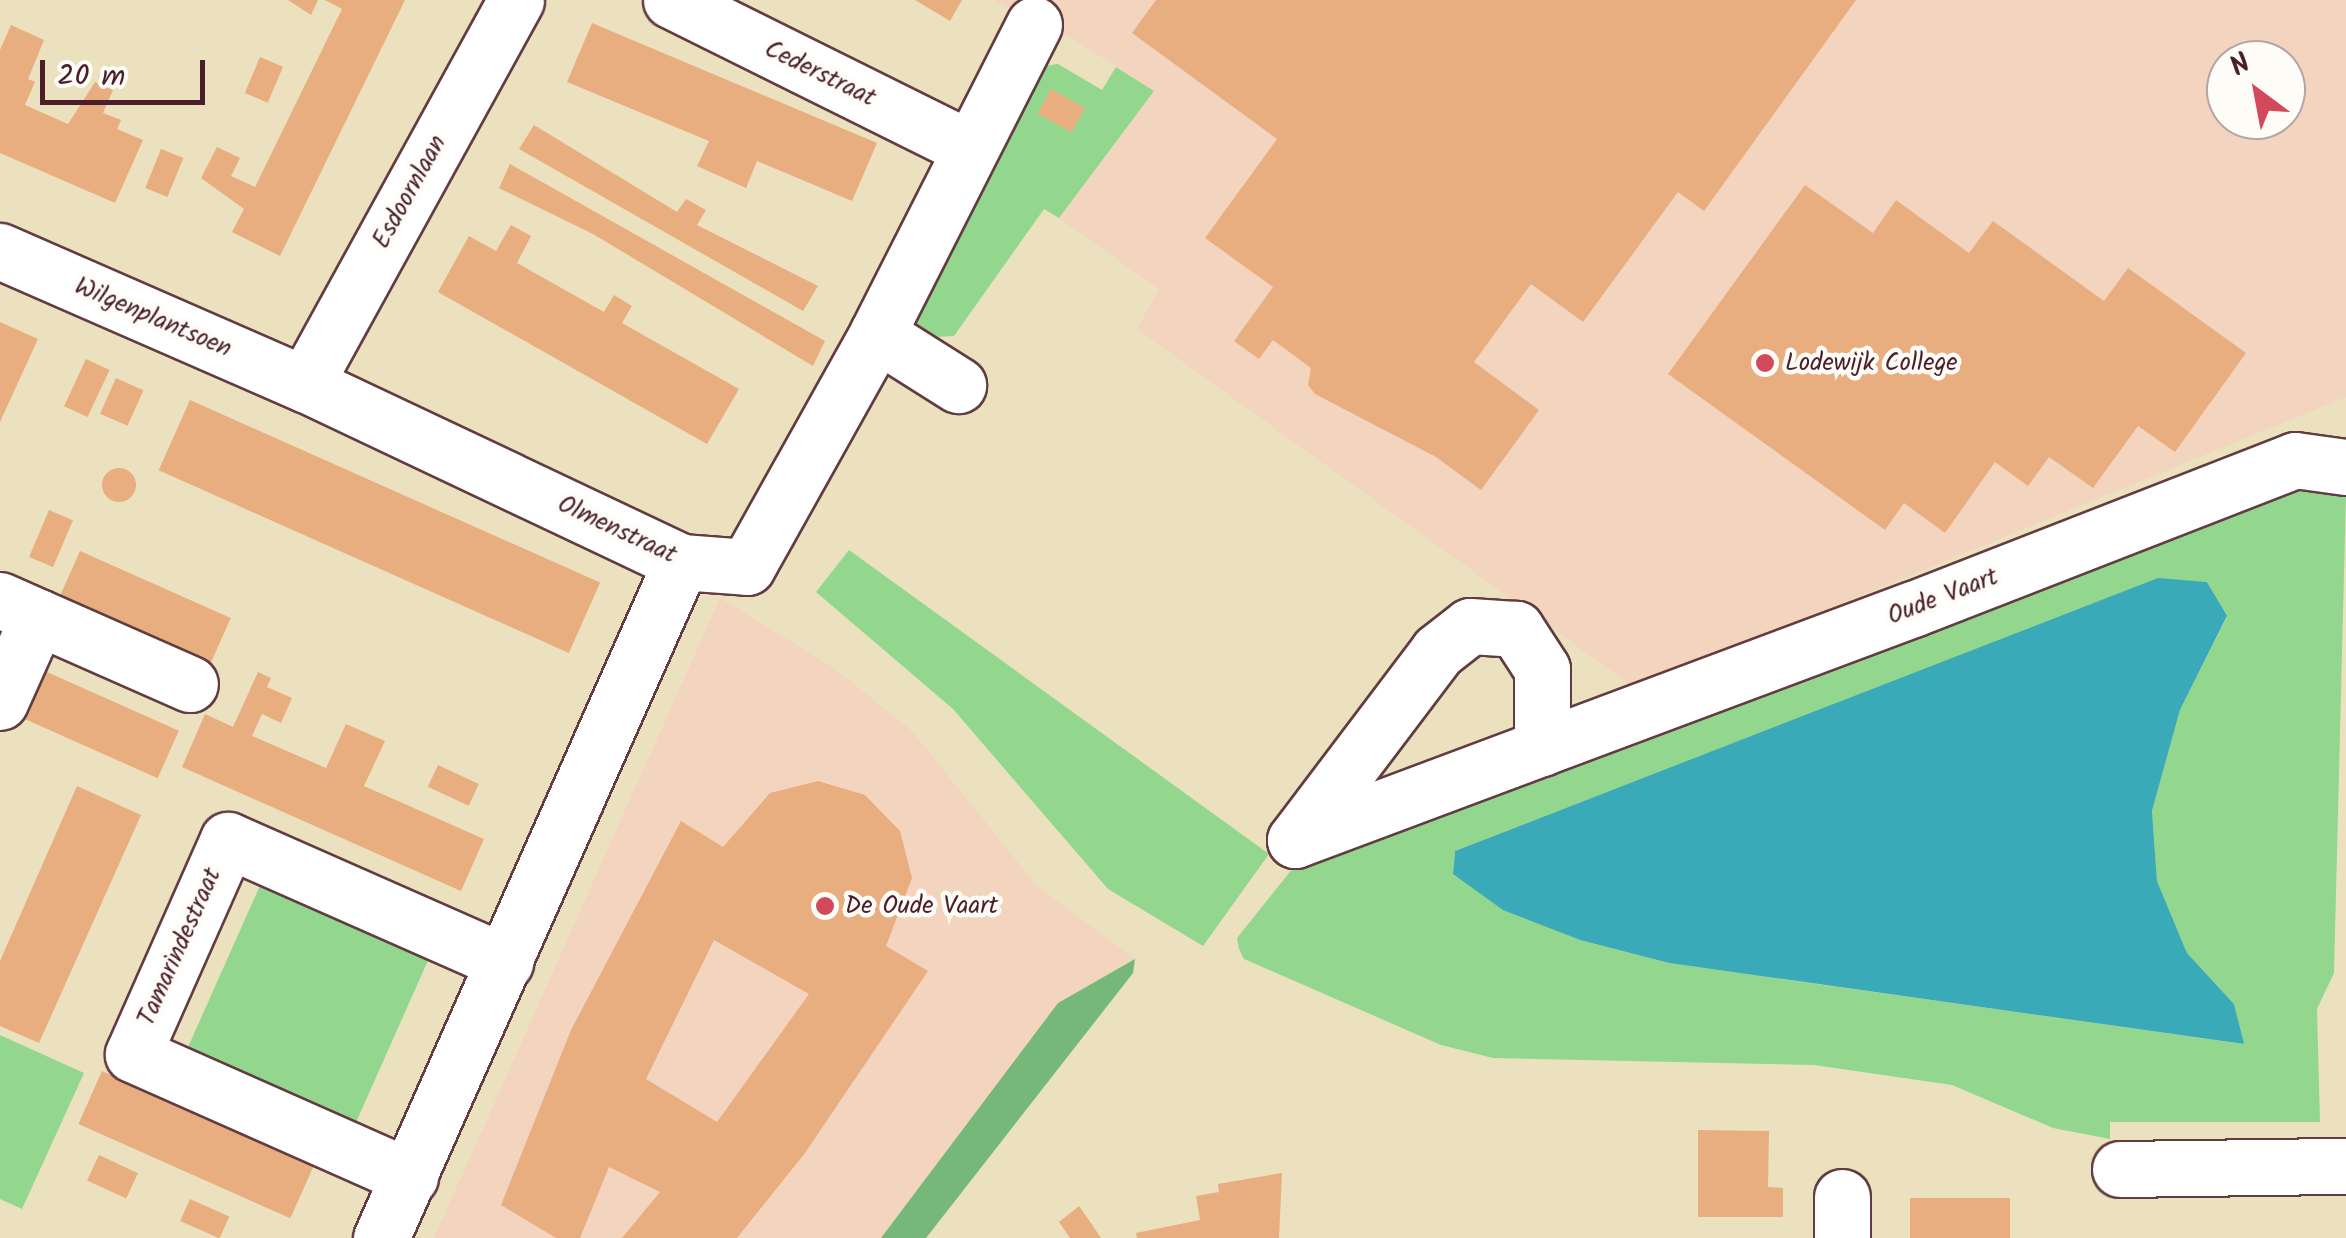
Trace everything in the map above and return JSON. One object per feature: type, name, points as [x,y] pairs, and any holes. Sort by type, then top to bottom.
[{"type":"street","name":"Esdoornlaan","points":[[305,384],[516,0]]},
{"type":"street","name":"Cederstraat","points":[[671,0],[969,148]]},
{"type":"street","name":"Olmenstraat","points":[[305,384],[681,562],[747,567],[877,334],[1034,24]]},
{"type":"street","name":"Wilgenplantsoen","points":[[0,251],[305,384]]},
{"type":"street","points":[[877,334],[958,384]]},
{"type":"street","name":"Oude Vaart","points":[[1542,748],[1542,668],[1516,629],[1470,626],[1438,651],[1295,840],[1542,748],[2295,460],[2346,468]]},
{"type":"street","points":[[381,1238],[681,562]]},
{"type":"street","points":[[0,702],[19,609],[190,684]]},
{"type":"street","name":"Tamarindestraat","points":[[410,1176],[133,1054],[228,840],[505,962]]},
{"type":"street","points":[[2120,1169],[2346,1166]]},
{"type":"shaded area","name":"Lodewijk College","points":[[993,0],[2346,0],[2346,397],[1635,688],[1137,329],[1159,289],[1059,218],[1154,91],[1075,40]]},
{"type":"shaded area","name":"De Oude Vaart","points":[[720,598],[834,668],[913,732],[1037,886],[1135,959],[1058,1003],[881,1238],[434,1238]]},
{"type":"green space","points":[[1058,64],[1102,90],[1116,67],[1154,91],[1059,218],[1044,209],[954,336],[934,337],[910,324],[1039,67]]},
{"type":"green space","points":[[2299,475],[2329,480],[2346,494],[2334,973],[2317,1009],[2320,1122],[2110,1122],[2110,1139],[2053,1128],[1952,1085],[1814,1065],[1493,1058],[1441,1045],[1244,959],[1237,938],[1301,858]],"holes":[[[2158,579],[2207,582],[2227,617],[2180,710],[2152,811],[2157,881],[2187,953],[2234,1004],[2243,1044],[1669,963],[1580,940],[1504,910],[1453,873],[1455,851]]]},
{"type":"green space","points":[[849,550],[1269,854],[1203,946],[1108,889],[953,709],[816,592]]},
{"type":"green space","points":[[266,872],[434,947],[354,1126],[186,1051]]},
{"type":"green space","points":[[1135,959],[1133,973],[926,1238],[881,1238],[1058,1003]]},
{"type":"green space","points":[[0,1035],[84,1073],[22,1209],[0,1199]]},
{"type":"water","points":[[2158,578],[2207,582],[2227,616],[2180,710],[2152,811],[2157,881],[2187,953],[2234,1004],[2244,1044],[1669,963],[1580,940],[1503,910],[1453,874],[1455,851]]},
{"type":"building","points":[[288,0],[318,0],[311,15]]},
{"type":"building","points":[[325,0],[405,0],[280,256],[232,232],[244,209],[201,178],[217,147],[240,158],[231,176],[255,187],[342,9]]},
{"type":"building","points":[[915,0],[962,0],[950,21]]},
{"type":"building","points":[[1156,0],[1856,0],[1704,211],[1678,192],[1583,322],[1531,284],[1474,362],[1539,410],[1481,490],[1436,457],[1315,394],[1308,385],[1311,368],[1273,340],[1259,359],[1234,341],[1273,287],[1205,238],[1277,139],[1132,33]]},
{"type":"building","points":[[592,23],[877,143],[852,201],[757,161],[746,188],[697,166],[709,141],[567,82]]},
{"type":"building","points":[[11,25],[44,40],[28,79],[35,82],[25,105],[68,124],[95,82],[113,90],[103,113],[121,120],[117,129],[143,140],[115,203],[0,153],[0,50]]},
{"type":"building","points":[[260,57],[283,67],[268,103],[245,93]]},
{"type":"building","points":[[1051,89],[1085,108],[1072,132],[1037,113]]},
{"type":"building","points":[[534,125],[677,212],[686,199],[706,210],[697,225],[818,286],[803,311],[519,149]]},
{"type":"building","points":[[161,149],[183,158],[168,197],[145,188]]},
{"type":"building","points":[[510,164],[825,341],[813,366],[593,234],[499,188]]},
{"type":"building","points":[[1805,185],[1873,233],[1896,200],[1969,253],[1993,221],[2104,301],[2128,268],[2246,353],[2175,452],[2138,426],[2093,488],[2049,457],[2028,486],[1995,462],[1945,533],[1904,503],[1885,530],[1668,374]]},
{"type":"building","points":[[511,225],[531,236],[517,263],[604,312],[614,295],[632,306],[622,323],[739,389],[707,444],[438,292],[469,236],[496,251]]},
{"type":"building","points":[[0,322],[38,339],[0,422]]},
{"type":"building","points":[[86,359],[110,370],[88,417],[64,406]]},
{"type":"building","points":[[116,378],[143,390],[128,426],[100,414]]},
{"type":"building","points":[[190,400],[600,583],[569,653],[159,470]]},
{"type":"building","points":[[119,468],[131,473],[136,485],[131,497],[119,502],[107,497],[102,485],[107,473]]},
{"type":"building","points":[[49,510],[73,520],[53,567],[29,557]]},
{"type":"building","points":[[80,551],[231,618],[209,667],[58,599]]},
{"type":"building","points":[[29,664],[179,731],[158,778],[8,712]]},
{"type":"building","points":[[258,672],[271,678],[267,687],[292,698],[281,723],[262,714],[252,736],[326,768],[346,724],[385,741],[364,786],[484,839],[461,891],[182,767],[205,714],[233,727]]},
{"type":"building","points":[[438,765],[479,784],[469,806],[428,787]]},
{"type":"building","points":[[818,781],[865,795],[900,831],[912,878],[886,946],[928,971],[805,1153],[737,1238],[622,1238],[660,1192],[609,1167],[580,1238],[556,1238],[501,1205],[571,1030],[681,821],[723,847],[770,793]],"holes":[[[714,940],[809,994],[717,1122],[646,1079]]]},
{"type":"building","points":[[77,786],[141,815],[39,1043],[0,1026],[0,961]]},
{"type":"building","points":[[102,1071],[314,1165],[290,1218],[78,1124]]},
{"type":"building","points":[[1698,1130],[1769,1131],[1768,1187],[1783,1188],[1783,1217],[1698,1217]]},
{"type":"building","points":[[99,1155],[138,1173],[126,1199],[87,1180]]},
{"type":"building","points":[[1282,1173],[1279,1238],[1137,1238],[1136,1233],[1200,1220],[1196,1196],[1219,1192],[1218,1184]]},
{"type":"building","points":[[1910,1198],[2010,1198],[2010,1238],[1910,1238]]},
{"type":"building","points":[[190,1199],[229,1216],[220,1238],[180,1221]]},
{"type":"building","points":[[1079,1206],[1101,1238],[1070,1238],[1059,1222]]},
{"type":"place","name":"Lodewijk College","points":[[1765,363]]},
{"type":"place","name":"De Oude Vaart","points":[[825,906]]}]
